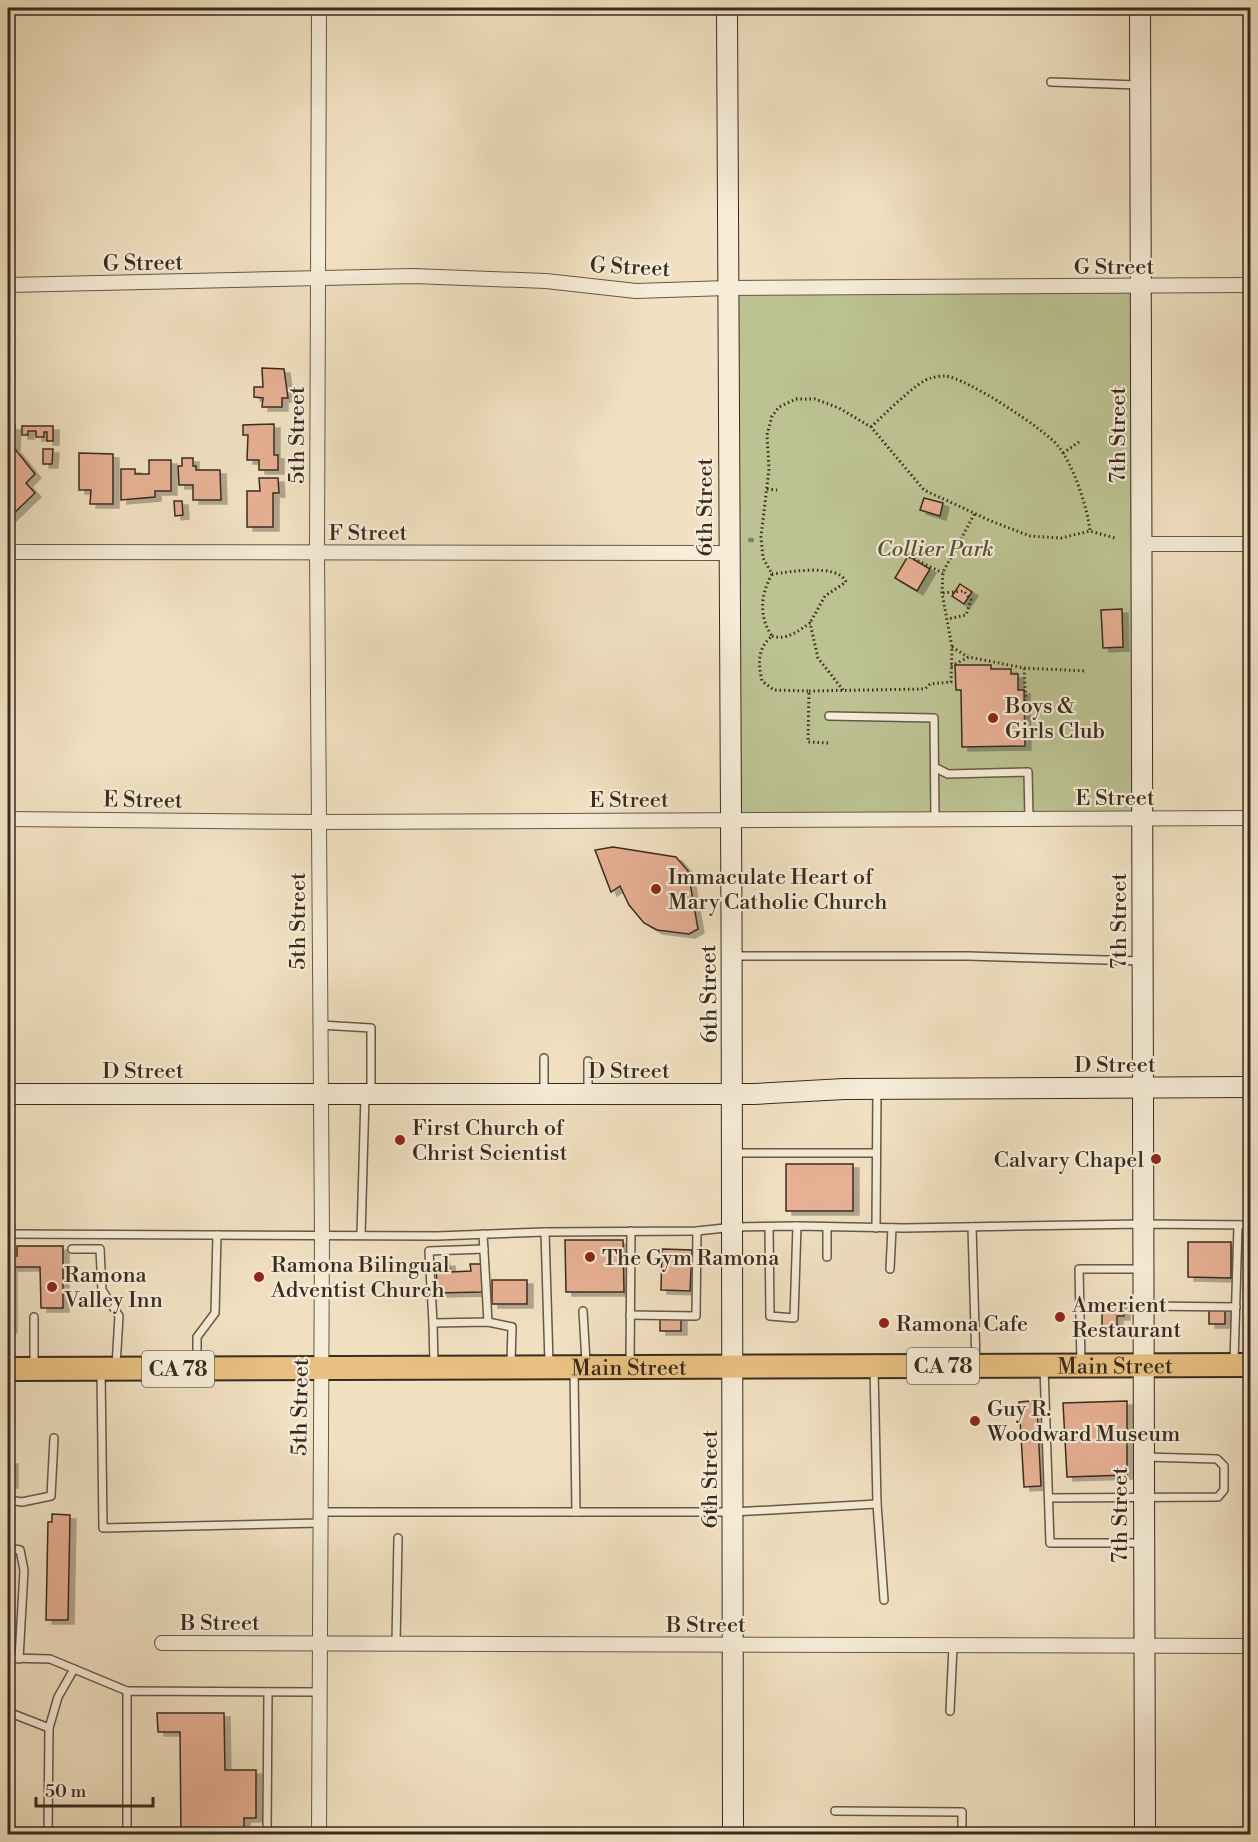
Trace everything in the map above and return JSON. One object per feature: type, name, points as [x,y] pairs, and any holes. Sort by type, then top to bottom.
[{"type":"main road","name":"Main Street","points":[[8,1369],[321,1370],[1242,1365]]},
{"type":"street","name":"5th Street","points":[[319,8],[317,553],[319,1094],[322,1234],[318,1642],[319,1834]]},
{"type":"street","name":"6th Street","points":[[727,8],[728,553],[734,1094],[733,1834]]},
{"type":"street","name":"7th Street","points":[[1140,8],[1144,1834]]},
{"type":"street","name":"G Street","points":[[8,285],[317,280],[413,276],[546,281],[636,291],[727,288],[1251,285]]},
{"type":"street","points":[[1141,544],[1251,544]]},
{"type":"street","name":"F Street","points":[[8,552],[728,553]]},
{"type":"street","name":"E Street","points":[[8,819],[318,822],[1251,818]]},
{"type":"street","name":"D Street","points":[[8,1094],[734,1094],[877,1089],[1251,1087]]},
{"type":"street","name":"B Street","points":[[162,1643],[1251,1646]]},
{"type":"lane","points":[[1051,82],[1140,85]]},
{"type":"lane","points":[[829,716],[934,718],[935,819]]},
{"type":"lane","points":[[936,768],[948,774],[1028,772],[1029,818]]},
{"type":"lane","points":[[731,956],[968,956],[1142,961]]},
{"type":"lane","points":[[319,1025],[371,1028],[361,1235]]},
{"type":"lane","points":[[544,1058],[544,1094]]},
{"type":"lane","points":[[588,1061],[588,1094]]},
{"type":"lane","points":[[876,1228],[877,1089]]},
{"type":"lane","points":[[734,1153],[876,1153]]},
{"type":"lane","points":[[8,1234],[361,1235],[697,1231],[734,1227],[797,1226],[892,1228],[1142,1224],[1251,1225]]},
{"type":"lane","points":[[1238,1225],[1236,1307],[1242,1365]]},
{"type":"lane","points":[[769,1227],[770,1316],[794,1318],[797,1226]]},
{"type":"lane","points":[[827,1227],[827,1257]]},
{"type":"lane","points":[[972,1227],[976,1366]]},
{"type":"lane","points":[[890,1269],[892,1228]]},
{"type":"lane","points":[[630,1368],[631,1231]]},
{"type":"lane","points":[[630,1315],[696,1317],[697,1231]]},
{"type":"lane","points":[[545,1232],[549,1368]]},
{"type":"lane","points":[[483,1234],[488,1322]]},
{"type":"lane","points":[[197,1370],[197,1337],[215,1313],[217,1235]]},
{"type":"lane","points":[[72,1249],[100,1249],[102,1290],[119,1316],[109,1369],[103,1528],[319,1517],[576,1512],[733,1512],[877,1504]]},
{"type":"lane","points":[[434,1369],[429,1251],[484,1249]]},
{"type":"lane","points":[[1081,1365],[1079,1269],[1142,1269]]},
{"type":"lane","points":[[1143,1306],[1236,1307]]},
{"type":"lane","points":[[576,1512],[583,1311]]},
{"type":"lane","points":[[33,1368],[34,1317]]},
{"type":"lane","points":[[433,1323],[488,1322],[512,1327],[511,1368]]},
{"type":"lane","points":[[874,1366],[877,1504],[884,1600]]},
{"type":"lane","points":[[1044,1366],[1050,1543],[1143,1543]]},
{"type":"lane","points":[[8,1500],[22,1502],[51,1496],[54,1438]]},
{"type":"lane","points":[[1048,1498],[1218,1497],[1224,1490],[1224,1466],[1217,1460],[1143,1456]]},
{"type":"lane","points":[[396,1643],[398,1538]]},
{"type":"lane","points":[[8,1548],[20,1551],[24,1570],[19,1659]]},
{"type":"lane","points":[[950,1711],[952,1646]]},
{"type":"lane","points":[[8,1658],[50,1659],[127,1691],[318,1692]]},
{"type":"lane","points":[[48,1834],[49,1728],[58,1697],[74,1669]]},
{"type":"lane","points":[[127,1691],[128,1834]]},
{"type":"lane","points":[[267,1834],[268,1692]]},
{"type":"lane","points":[[8,1712],[49,1728]]},
{"type":"lane","points":[[836,1811],[962,1812],[962,1834]]},
{"type":"path","points":[[871,427],[928,378],[946,376],[969,385],[1040,429],[1063,453],[1089,515],[1090,531]]},
{"type":"path","points":[[772,574],[761,551],[767,489],[767,435],[772,416],[779,407],[796,399],[815,399],[839,408],[871,427],[924,490],[975,513],[1030,536],[1061,538],[1090,531],[1115,538]]},
{"type":"path","points":[[1063,453],[1079,442]]},
{"type":"path","points":[[767,489],[777,490]]},
{"type":"path","points":[[772,636],[763,644],[758,663],[762,681],[774,690],[925,690],[930,684],[951,682],[952,647],[942,593],[943,573],[975,513]]},
{"type":"path","points":[[914,541],[908,556],[943,573]]},
{"type":"path","points":[[800,570],[839,573],[846,582],[825,596],[810,623],[792,635],[779,638],[772,636],[764,624],[763,590],[772,574],[800,570]]},
{"type":"path","points":[[942,593],[964,591],[971,600],[966,615],[948,619]]},
{"type":"path","points":[[810,623],[818,658],[843,690]]},
{"type":"path","points":[[952,647],[969,657],[1024,668],[1086,671]]},
{"type":"path","points":[[951,666],[969,657]]},
{"type":"path","points":[[1024,668],[1027,718]]},
{"type":"path","points":[[809,690],[808,742],[828,743]]},
{"type":"green space","name":"Collier Park","points":[[1141,286],[1142,817],[730,819],[728,288]]},
{"type":"building","points":[[262,368],[284,369],[288,398],[282,398],[282,407],[262,407],[263,398],[254,397],[254,387],[263,387]]},
{"type":"building","points":[[274,424],[274,455],[278,455],[278,470],[259,470],[259,460],[247,460],[248,435],[243,435],[243,425]]},
{"type":"building","points":[[8,426],[15,426],[14,447],[9,447]]},
{"type":"building","points":[[22,426],[53,426],[53,441],[47,441],[47,432],[44,432],[44,437],[36,437],[36,431],[28,431],[28,435],[22,435]]},
{"type":"building","points":[[15,449],[35,474],[26,483],[35,493],[10,517],[8,514],[8,466],[12,462],[8,456]]},
{"type":"building","points":[[43,449],[53,449],[52,464],[43,464]]},
{"type":"building","points":[[79,453],[113,454],[113,504],[90,504],[91,490],[79,490]]},
{"type":"building","points":[[182,458],[193,458],[193,466],[196,466],[196,470],[220,470],[221,500],[193,500],[193,485],[179,485],[178,466],[182,466]]},
{"type":"building","points":[[149,460],[171,460],[171,491],[155,491],[155,497],[121,500],[121,469],[135,469],[135,474],[149,474]]},
{"type":"building","points":[[259,478],[278,478],[279,493],[273,493],[273,527],[247,527],[247,491],[260,491]]},
{"type":"building","points":[[924,498],[943,503],[940,516],[920,510]]},
{"type":"building","points":[[174,501],[182,501],[183,515],[175,516]]},
{"type":"building","points":[[908,556],[930,569],[917,591],[895,578]]},
{"type":"building","points":[[960,584],[972,592],[964,604],[952,596]]},
{"type":"building","points":[[1122,609],[1123,647],[1103,648],[1101,610]]},
{"type":"building","name":"Boys & Girls Club","points":[[955,665],[991,665],[991,669],[1011,669],[1011,674],[1018,674],[1018,690],[1024,690],[1025,746],[962,747],[961,690],[956,690]]},
{"type":"building","name":"Immaculate Heart of Mary Catholic Church","points":[[613,847],[676,857],[688,871],[698,929],[689,934],[657,930],[644,923],[629,905],[620,886],[611,892],[595,850]]},
{"type":"building","points":[[786,1164],[853,1164],[853,1211],[786,1211]]},
{"type":"building","points":[[565,1240],[623,1240],[624,1292],[566,1292]]},
{"type":"building","points":[[1188,1242],[1231,1242],[1231,1278],[1188,1277]]},
{"type":"building","name":"Ramona Valley Inn","points":[[17,1246],[63,1246],[63,1308],[41,1308],[40,1267],[11,1267],[11,1329],[8,1329],[8,1256],[17,1256]]},
{"type":"building","points":[[662,1249],[692,1250],[690,1291],[661,1290]]},
{"type":"building","points":[[449,1262],[450,1272],[471,1271],[470,1264],[483,1264],[483,1292],[437,1293],[436,1263]]},
{"type":"building","points":[[492,1280],[527,1280],[527,1304],[492,1304]]},
{"type":"building","points":[[1102,1304],[1124,1304],[1124,1316],[1117,1316],[1117,1326],[1102,1326]]},
{"type":"building","points":[[1209,1307],[1225,1307],[1225,1324],[1209,1324]]},
{"type":"building","points":[[660,1313],[681,1313],[681,1331],[660,1331]]},
{"type":"building","points":[[1030,1401],[1037,1407],[1041,1486],[1024,1487],[1019,1402]]},
{"type":"building","points":[[1127,1401],[1127,1475],[1067,1477],[1063,1403]]},
{"type":"building","points":[[8,1460],[12,1460],[12,1484],[8,1484]]},
{"type":"building","points":[[52,1514],[70,1515],[68,1620],[46,1620],[48,1522],[52,1522]]},
{"type":"building","points":[[157,1713],[224,1713],[225,1770],[256,1770],[256,1818],[244,1818],[244,1829],[225,1829],[225,1834],[181,1834],[180,1732],[158,1732]]},
{"type":"place","name":"Boys & Girls Club","points":[[993,718]]},
{"type":"place","name":"Immaculate Heart of Mary Catholic Church","points":[[656,889]]},
{"type":"place","name":"First Church of Christ Scientist","points":[[400,1140]]},
{"type":"place","name":"Calvary Chapel","points":[[1156,1159]]},
{"type":"place","name":"The Gym Ramona","points":[[590,1257]]},
{"type":"place","name":"Ramona Bilingual Adventist Church","points":[[259,1277]]},
{"type":"place","name":"Ramona Valley Inn","points":[[52,1287]]},
{"type":"place","name":"Amerient Restaurant","points":[[1060,1317]]},
{"type":"place","name":"Ramona Cafe","points":[[884,1323]]},
{"type":"place","name":"Guy R. Woodward Museum","points":[[975,1421]]}]
